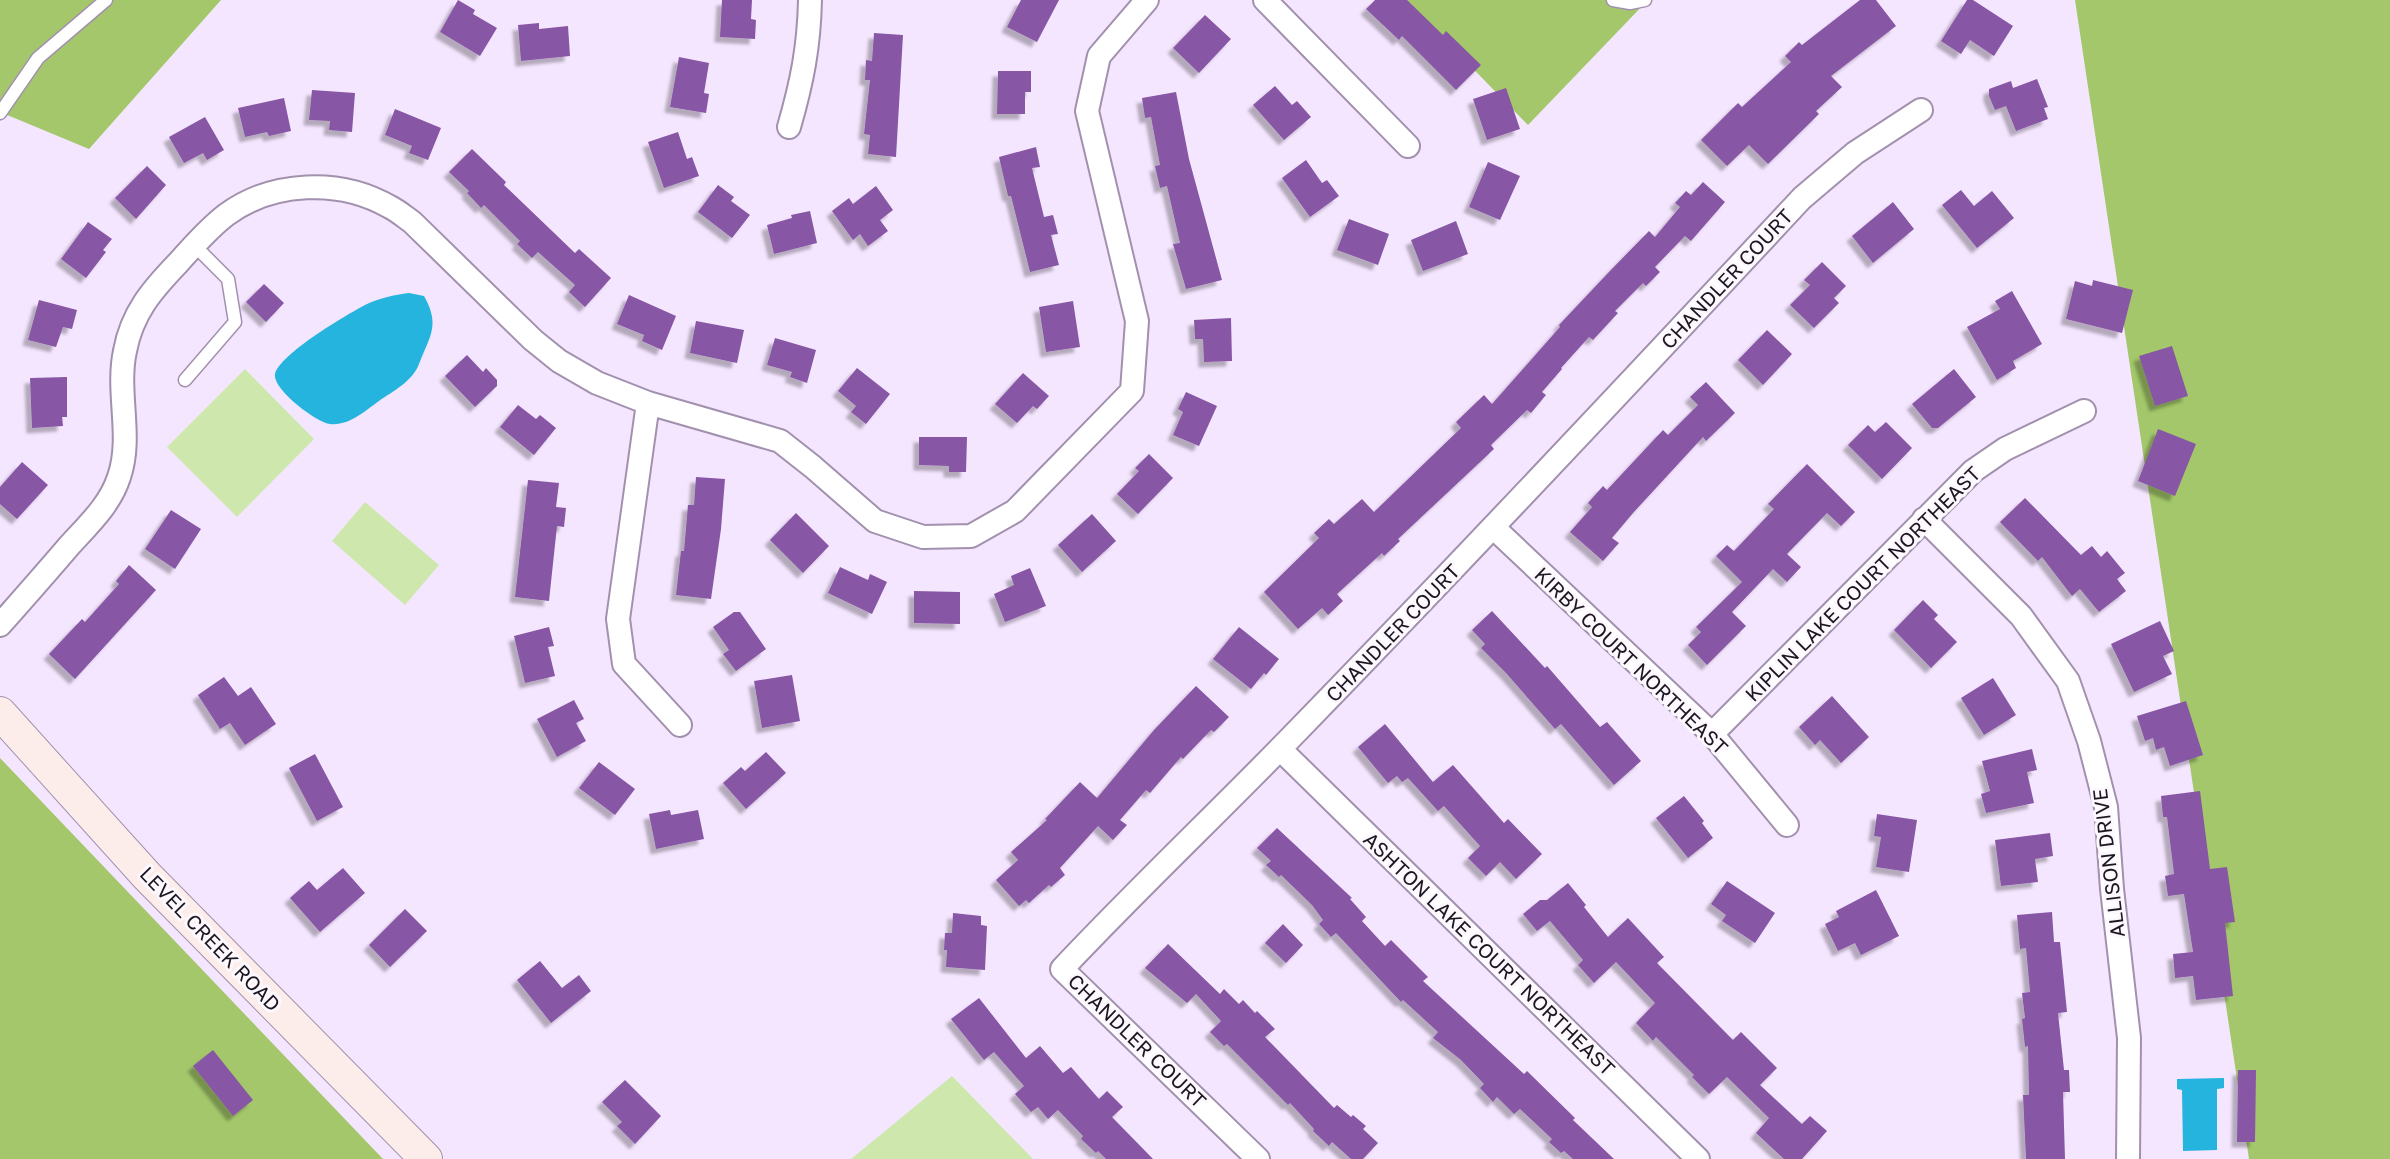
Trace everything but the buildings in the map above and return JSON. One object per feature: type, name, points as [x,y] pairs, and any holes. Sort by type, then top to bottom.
[{"type":"street","points":[[789,127],[804,75],[810,26],[810,0]]},
{"type":"street","points":[[0,625],[107,503],[120,477],[124,449],[122,389],[124,351],[136,314],[155,287],[227,214],[260,197],[294,187],[329,187],[361,194],[389,206],[412,222],[533,340],[559,362],[597,383],[648,403],[780,441],[875,521],[923,537],[971,536],[1015,511],[1132,391],[1137,321],[1087,111],[1099,56],[1147,0]]},
{"type":"street","points":[[1265,0],[1408,146]]},
{"type":"street","name":"CHANDLER COURT","points":[[1258,1159],[1062,969],[1494,528],[1802,198],[1855,153],[1921,110]]},
{"type":"street","points":[[648,403],[618,619],[624,664],[680,724]]},
{"type":"street","name":"KIPLIN LAKE COURT NORTHEAST","points":[[1712,734],[1973,471],[2005,449],[2084,411]]},
{"type":"street","name":"ALLISON DRIVE","points":[[1924,519],[2021,616],[2068,681],[2090,741],[2106,807],[2112,889],[2129,1038],[2128,1159]]},
{"type":"street","name":"KIRBY COURT NORTHEAST","points":[[1494,528],[1712,734],[1787,825]]},
{"type":"street","name":"LEVEL CREEK ROAD","points":[[0,713],[147,876],[426,1159]]},
{"type":"street","name":"ASHTON LAKE COURT NORTHEAST","points":[[1280,749],[1698,1159]]},
{"type":"lane","points":[[0,113],[38,57],[106,0]]},
{"type":"lane","points":[[1613,0],[1629,3],[1645,0]]},
{"type":"lane","points":[[185,380],[235,322],[228,279],[194,245]]},
{"type":"green space","points":[[0,0],[221,0],[89,149],[0,112]]},
{"type":"green space","points":[[1406,0],[1648,0],[1528,125]]},
{"type":"green space","points":[[2075,0],[2390,0],[2390,1159],[2249,1159]]},
{"type":"green space","points":[[245,369],[314,439],[237,517],[167,447]]},
{"type":"green space","points":[[365,502],[439,565],[405,605],[332,541]]},
{"type":"green space","points":[[0,758],[383,1159],[0,1159]]},
{"type":"green space","points":[[952,1076],[1033,1159],[851,1159]]},
{"type":"water","points":[[409,293],[424,296],[432,315],[433,324],[416,370],[402,385],[356,417],[337,424],[324,422],[306,412],[280,388],[275,374],[288,356],[301,346],[365,305],[387,297]]},
{"type":"water","points":[[2224,1078],[2224,1088],[2217,1089],[2217,1150],[2183,1151],[2182,1090],[2177,1089],[2177,1079]]}]
